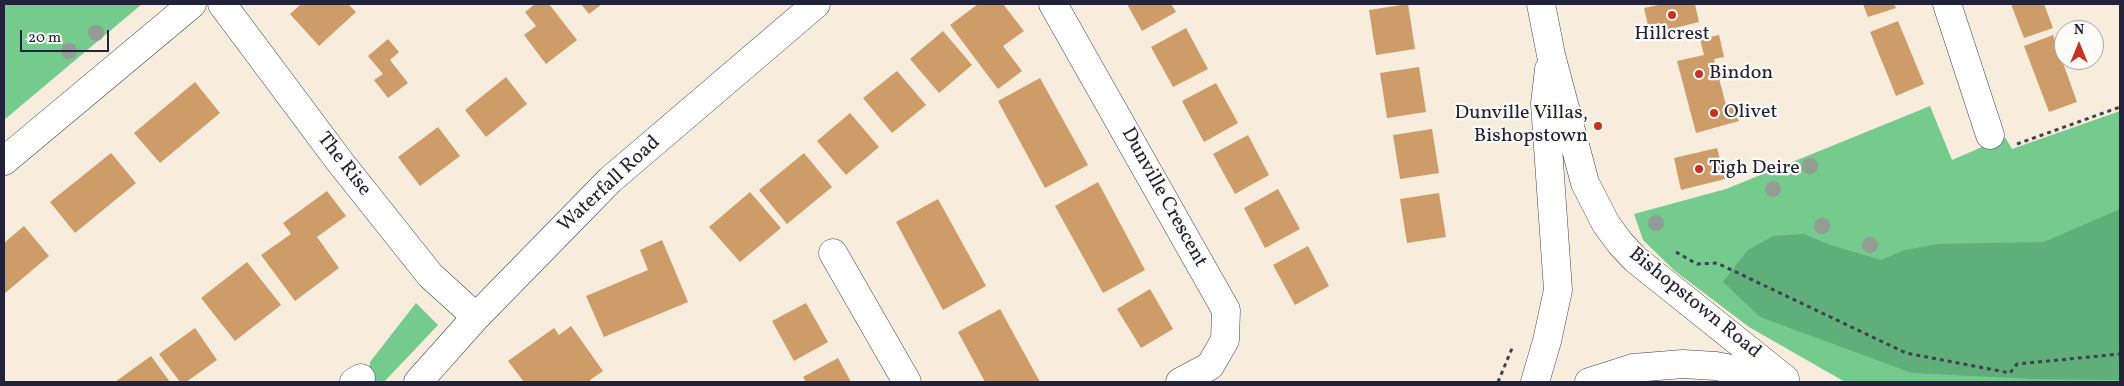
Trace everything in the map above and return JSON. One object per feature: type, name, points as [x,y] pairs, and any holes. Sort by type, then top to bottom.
[{"type":"street","points":[[4,161],[192,4]]},
{"type":"street","name":"The Rise","points":[[222,4],[340,162],[430,275],[476,317]]},
{"type":"street","name":"Waterfall Road","points":[[418,382],[476,317],[610,180],[816,4]]},
{"type":"street","name":"Dunville Crescent","points":[[1054,4],[1226,310],[1225,340],[1210,366],[1180,382]]},
{"type":"street","name":"Bishopstown Road","points":[[1541,4],[1551,55],[1585,183],[1606,224],[1620,244],[1674,292],[1728,332],[1787,381]]},
{"type":"street","points":[[1947,4],[2002,140]]},
{"type":"street","name":"Bishopstown Road","points":[[1535,382],[1547,341],[1558,290],[1545,104],[1551,55]]},
{"type":"street","points":[[833,253],[908,382]]},
{"type":"street","points":[[1589,382],[1633,368],[1683,364],[1716,366],[1787,381]]},
{"type":"path","points":[[2002,140],[2120,107]]},
{"type":"path","points":[[1673,250],[1698,264],[1716,263],[1906,353],[2010,373],[2017,364],[2120,354]]},
{"type":"path","points":[[1498,382],[1516,337]]},
{"type":"green space","points":[[4,4],[142,4],[4,120]]},
{"type":"green space","points":[[1930,106],[1952,160],[2005,137],[2012,149],[2120,111],[2120,382],[1845,382],[1749,327],[1675,271],[1643,240],[1634,214],[1726,189]]},
{"type":"green space","points":[[2120,209],[2120,380],[2033,379],[1912,373],[1760,317],[1723,282],[1748,250],[1773,236],[1804,234],[1830,245],[1881,260],[1905,250],[1938,244],[2044,242]]},
{"type":"green space","points":[[416,303],[438,325],[384,382],[370,382],[370,362]]},
{"type":"building","points":[[301,4],[348,4],[356,12],[319,46],[290,14]]},
{"type":"building","points":[[535,4],[549,4],[577,40],[546,64],[524,35],[536,26],[525,12]]},
{"type":"building","points":[[581,4],[602,4],[589,14]]},
{"type":"building","points":[[978,4],[1003,4],[1024,31],[1003,46],[1022,71],[998,89],[950,25]]},
{"type":"building","points":[[1127,4],[1171,4],[1176,12],[1142,31]]},
{"type":"building","points":[[1408,4],[1415,49],[1376,55],[1369,10]]},
{"type":"building","name":"Hillcrest","points":[[1657,4],[1695,4],[1699,22],[1650,34],[1644,8]]},
{"type":"building","points":[[1863,4],[1894,4],[1896,8],[1868,17]]},
{"type":"building","points":[[2011,4],[2044,4],[2053,28],[2024,38]]},
{"type":"building","points":[[1898,21],[1924,84],[1896,96],[1870,32]]},
{"type":"building","points":[[1186,28],[1208,69],[1173,87],[1151,47]]},
{"type":"building","points":[[943,31],[972,65],[939,93],[910,59]]},
{"type":"building","points":[[1719,35],[1724,57],[1714,59],[1726,105],[1734,103],[1739,121],[1696,133],[1677,61],[1704,55],[1700,39]]},
{"type":"building","points":[[2053,35],[2054,70],[2066,70],[2077,102],[2049,112],[2024,46]]},
{"type":"building","points":[[388,39],[399,52],[390,60],[408,83],[388,98],[374,80],[383,74],[368,56]]},
{"type":"building","points":[[1419,67],[1426,112],[1387,118],[1380,73]]},
{"type":"building","points":[[897,71],[926,105],[892,133],[863,98]]},
{"type":"building","points":[[506,77],[527,104],[486,137],[465,110]]},
{"type":"building","points":[[1040,78],[1088,165],[1045,188],[998,101]]},
{"type":"building","points":[[195,82],[220,113],[160,163],[134,133]]},
{"type":"building","points":[[1216,83],[1238,123],[1204,142],[1182,101]]},
{"type":"building","points":[[850,113],[879,147],[846,175],[817,141]]},
{"type":"building","points":[[438,127],[460,156],[420,186],[398,157]]},
{"type":"building","points":[[1432,129],[1439,173],[1400,179],[1393,135]]},
{"type":"building","points":[[1248,135],[1269,175],[1235,194],[1213,154]]},
{"type":"building","name":"Tigh Deire","points":[[1717,148],[1725,179],[1681,190],[1674,158]]},
{"type":"building","points":[[111,153],[136,183],[75,233],[50,202]]},
{"type":"building","points":[[804,153],[832,187],[787,224],[759,190]]},
{"type":"building","points":[[1098,182],[1145,270],[1103,293],[1055,206]]},
{"type":"building","points":[[1278,189],[1300,229],[1265,248],[1244,208]]},
{"type":"building","points":[[327,191],[346,216],[317,237],[339,268],[295,301],[261,255],[291,234],[283,223]]},
{"type":"building","points":[[750,192],[781,228],[740,262],[709,227]]},
{"type":"building","points":[[1439,193],[1446,237],[1407,243],[1400,199]]},
{"type":"building","points":[[938,199],[986,286],[943,310],[896,222]]},
{"type":"building","points":[[24,226],[49,256],[4,294],[4,243]]},
{"type":"building","points":[[662,240],[688,302],[604,337],[586,296],[648,270],[640,250]]},
{"type":"building","points":[[1308,246],[1329,286],[1295,305],[1273,265]]},
{"type":"building","points":[[247,262],[281,305],[235,341],[201,298]]},
{"type":"building","points":[[1150,289],[1173,329],[1141,348],[1117,309]]},
{"type":"building","points":[[806,303],[828,342],[794,361],[772,321]]},
{"type":"building","points":[[1000,309],[1040,382],[985,382],[958,332]]},
{"type":"building","points":[[571,326],[603,371],[590,380],[592,382],[524,382],[508,361],[554,328],[559,335]]},
{"type":"building","points":[[195,328],[217,360],[186,382],[180,382],[159,354]]},
{"type":"building","points":[[151,356],[170,382],[115,382]]},
{"type":"building","points":[[838,358],[851,382],[806,382],[803,377]]},
{"type":"place","name":"Hillcrest","points":[[1672,15]]},
{"type":"place","name":"Bindon","points":[[1699,74]]},
{"type":"place","name":"Olivet","points":[[1714,113]]},
{"type":"place","name":"Dunville Villas, Bishopstown","points":[[1598,126]]},
{"type":"place","name":"Tigh Deire","points":[[1699,169]]}]
